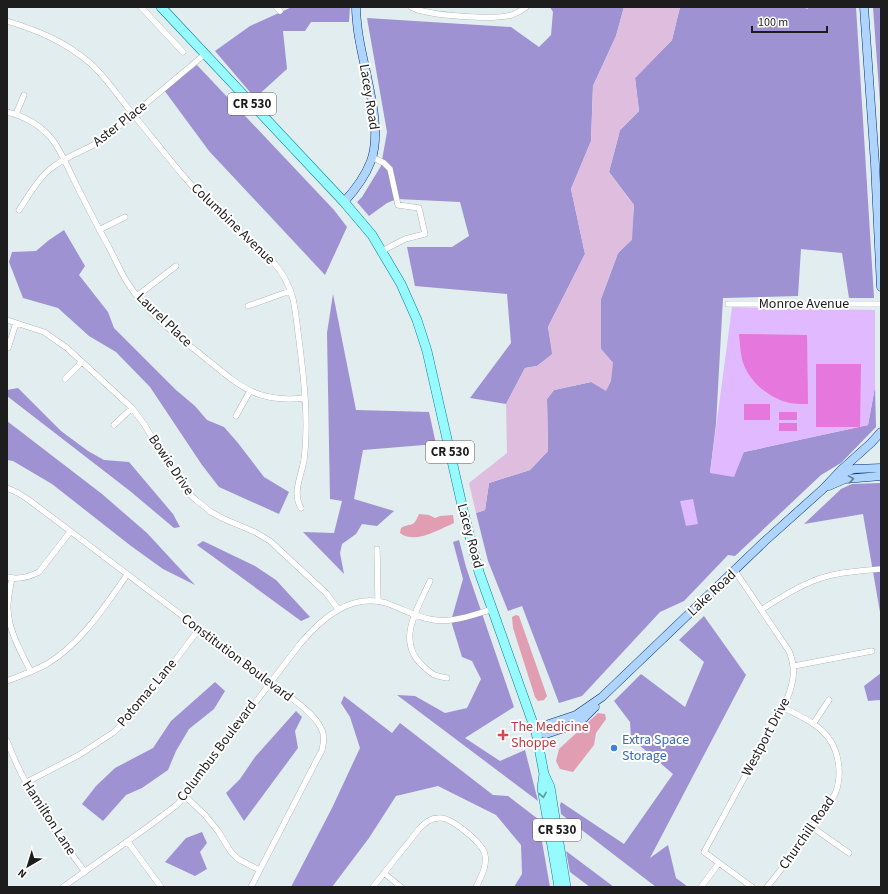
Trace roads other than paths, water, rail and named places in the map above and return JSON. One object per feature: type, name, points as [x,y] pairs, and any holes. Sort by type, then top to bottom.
[{"type":"main road","name":"CR 530","points":[[161,7],[344,202],[372,235],[382,251]]},
{"type":"main road","name":"Lacey Road","points":[[382,251],[406,295],[417,320],[427,351],[468,533],[479,572],[536,732],[544,774],[550,787],[566,887]]},
{"type":"main road","name":"Lacey Road","points":[[544,774],[542,788],[559,887]]},
{"type":"street","points":[[141,7],[183,52]]},
{"type":"street","name":"Lacey Road","points":[[344,202],[356,190],[371,161],[375,135],[373,106],[358,32],[356,7]]},
{"type":"street","points":[[411,7],[435,14],[492,16],[514,14],[526,7]]},
{"type":"street","points":[[864,7],[877,154],[881,287]]},
{"type":"street","name":"Columbine Avenue","points":[[7,21],[38,32],[66,45],[91,64],[186,178],[221,216],[271,258],[282,275],[290,291],[294,308],[302,362],[305,398],[306,438],[304,459],[296,491],[301,508]]},
{"type":"street","name":"Aster Place","points":[[19,210],[33,188],[47,171],[64,160],[104,139],[206,54]]},
{"type":"street","points":[[16,114],[24,95]]},
{"type":"street","name":"Laurel Place","points":[[7,112],[16,114],[36,125],[50,138],[64,160],[99,230],[129,285],[137,296],[170,329],[229,378],[250,391],[273,399],[290,400],[305,398]]},
{"type":"street","points":[[372,157],[384,163],[390,169],[398,205],[419,208],[425,234],[405,239],[382,251]]},
{"type":"street","points":[[99,230],[125,217]]},
{"type":"street","points":[[137,296],[176,266]]},
{"type":"street","points":[[248,306],[290,291]]},
{"type":"street","name":"Monroe Avenue","points":[[728,304],[881,304]]},
{"type":"street","name":"Bowie Drive","points":[[7,320],[33,328],[49,335],[67,348],[132,408],[144,424],[175,476],[196,500],[224,519],[255,532],[270,541],[326,593],[338,609]]},
{"type":"street","points":[[8,348],[16,323]]},
{"type":"street","points":[[65,379],[82,362]]},
{"type":"street","points":[[236,416],[250,391]]},
{"type":"street","points":[[114,425],[132,408]]},
{"type":"street","name":"Lake Road","points":[[536,732],[546,734],[580,721],[591,711],[602,697],[765,541],[823,490],[837,474],[881,432]]},
{"type":"street","points":[[837,474],[848,470],[881,468]]},
{"type":"street","name":"Lake Road","points":[[823,490],[845,479],[881,476]]},
{"type":"street","name":"Constitution Boulevard","points":[[7,488],[18,493],[270,682],[314,717],[321,728],[324,741],[320,755],[251,887]]},
{"type":"street","points":[[31,672],[15,639],[8,618],[9,578],[27,577],[39,572],[70,532]]},
{"type":"street","points":[[377,549],[378,601],[429,619],[450,620],[493,609]]},
{"type":"street","points":[[761,610],[794,589],[820,578],[844,573],[881,569]]},
{"type":"street","name":"Westport Drive","points":[[735,571],[789,651],[794,666],[793,685],[783,708],[704,852],[719,862],[748,886]]},
{"type":"street","points":[[7,681],[31,672],[54,659],[78,639],[128,575]]},
{"type":"street","points":[[430,581],[415,614],[409,635],[410,644],[414,657],[434,676],[447,678]]},
{"type":"street","name":"Columbus Boulevard","points":[[63,887],[169,812],[185,796],[270,682],[310,632],[323,619],[338,609],[355,603],[378,601]]},
{"type":"street","name":"Potomac Lane","points":[[25,783],[79,755],[114,732],[143,703],[199,629]]},
{"type":"street","points":[[794,666],[872,651]]},
{"type":"street","points":[[813,724],[829,700]]},
{"type":"street","name":"Churchill Road","points":[[767,887],[836,793],[838,784],[839,770],[836,750],[830,740],[813,724],[783,708]]},
{"type":"street","name":"Hamilton Lane","points":[[7,741],[25,783],[44,815],[84,872]]},
{"type":"street","points":[[185,796],[205,815],[218,831],[231,852],[238,859],[259,870]]},
{"type":"street","points":[[373,887],[419,829],[433,818],[447,819],[476,840],[482,847],[485,853],[486,865],[476,887]]},
{"type":"street","points":[[812,827],[849,853]]},
{"type":"street","points":[[128,842],[161,887]]},
{"type":"street","points":[[701,887],[719,862]]},
{"type":"street","points":[[384,873],[402,887]]},
{"type":"place","name":"The Medicine Shoppe","points":[[503,735]]},
{"type":"place","name":"Extra Space Storage","points":[[614,748]]}]
